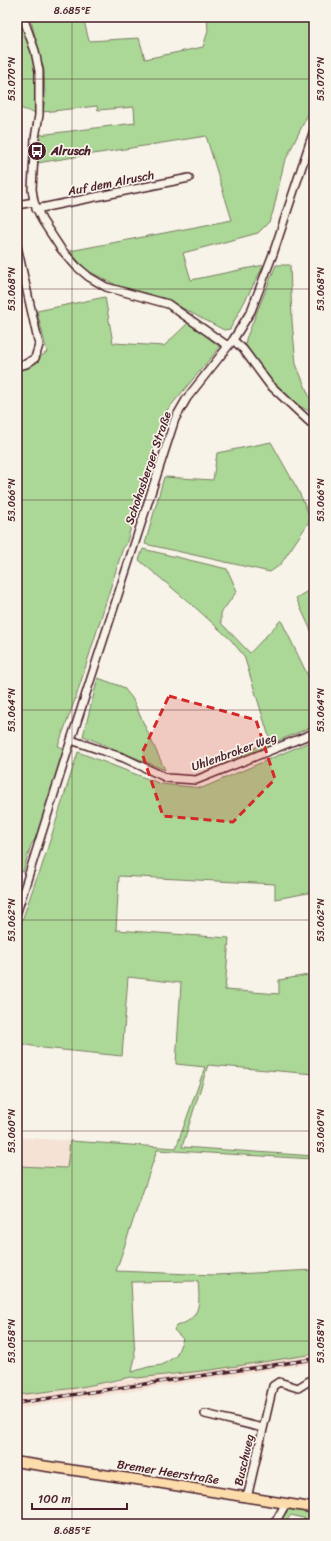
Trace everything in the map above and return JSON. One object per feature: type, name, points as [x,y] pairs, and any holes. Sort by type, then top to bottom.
[{"type":"main road","name":"Bremer Heerstraße","points":[[17,1462],[147,1480],[247,1498],[314,1508]]},
{"type":"street","points":[[23,17],[35,51],[39,71],[39,114],[32,189],[35,205],[42,220],[62,249],[76,266],[89,277],[106,287],[168,304],[243,349],[269,384],[314,426]]},
{"type":"street","name":"Schohasberger Straße","points":[[17,912],[175,419],[187,398],[231,343],[251,311],[261,286],[314,130]]},
{"type":"street","name":"Auf dem Alrusch","points":[[17,205],[35,205],[189,178]]},
{"type":"street","points":[[17,246],[39,345],[35,358],[26,364],[17,366]]},
{"type":"street","name":"Uhlenbroker Weg","points":[[71,740],[124,758],[168,778],[196,780],[314,733]]},
{"type":"street","name":"Buschweg","points":[[247,1498],[273,1386],[279,1382],[298,1388],[314,1378]]},
{"type":"street","name":"Buschweg","points":[[205,1414],[263,1428]]},
{"type":"street","points":[[270,1524],[276,1521],[286,1503]]},
{"type":"highlighted area","points":[[169,696],[256,720],[275,779],[233,822],[163,816],[142,753]]},
{"type":"shaded area","points":[[17,1137],[70,1141],[68,1168],[17,1166]]},
{"type":"shaded area","points":[[314,1355],[314,1363],[17,1409],[17,1395]]},
{"type":"green space","points":[[17,17],[21,17],[34,54],[37,71],[37,108],[34,113],[17,107]]},
{"type":"green space","points":[[30,17],[83,17],[89,41],[139,38],[145,59],[203,47],[208,31],[207,17],[313,17],[314,102],[284,163],[273,212],[269,222],[258,233],[183,253],[191,280],[264,265],[230,329],[224,330],[169,301],[118,286],[90,272],[92,275],[70,251],[232,220],[206,136],[37,163],[39,135],[135,123],[134,107],[98,110],[97,106],[43,112],[45,97],[44,71]]},
{"type":"green space","points":[[276,265],[290,265],[292,321],[296,364],[314,408],[314,414],[289,400],[245,348],[246,339]]},
{"type":"green space","points":[[105,297],[113,343],[164,346],[189,322],[220,347],[163,415],[126,545],[123,548],[76,697],[58,746],[66,749],[36,838],[31,845],[23,872],[17,870],[17,370],[25,368],[47,352],[37,311]]},
{"type":"green space","points":[[271,442],[298,490],[311,519],[280,565],[270,572],[145,544],[164,477],[213,480],[217,453]]},
{"type":"green space","points":[[143,549],[227,569],[237,591],[221,613],[221,623],[250,653],[281,620],[309,678],[314,675],[314,726],[275,742],[273,748],[217,769],[216,768],[270,740],[244,656],[231,640],[139,560]]},
{"type":"green space","points":[[306,592],[314,592],[314,637],[296,598]]},
{"type":"green space","points":[[98,678],[123,687],[132,698],[165,770],[83,736]]},
{"type":"green space","points":[[314,740],[314,892],[275,899],[275,884],[119,876],[116,930],[229,938],[225,990],[279,994],[279,980],[314,974],[314,1074],[208,1065],[182,1147],[314,1156],[314,1159],[157,1150],[116,1271],[215,1275],[314,1270],[314,1354],[211,1370],[137,1378],[132,1377],[76,1388],[17,1395],[17,1166],[67,1168],[70,1141],[176,1148],[205,1067],[176,1064],[181,983],[128,977],[122,1056],[43,1048],[17,1043],[17,935],[40,872],[78,752],[161,784],[202,788]],"holes":[[[198,1281],[199,1304],[197,1310],[190,1319],[176,1326],[174,1330],[183,1339],[176,1356],[162,1365],[148,1367],[132,1372],[135,1357],[131,1282]]]},
{"type":"green space","points":[[291,1507],[314,1512],[314,1521],[291,1515],[285,1523],[282,1518]]},
{"type":"railway","points":[[17,1403],[314,1359]]},
{"type":"place","name":"Alrusch","points":[[37,151]]}]
